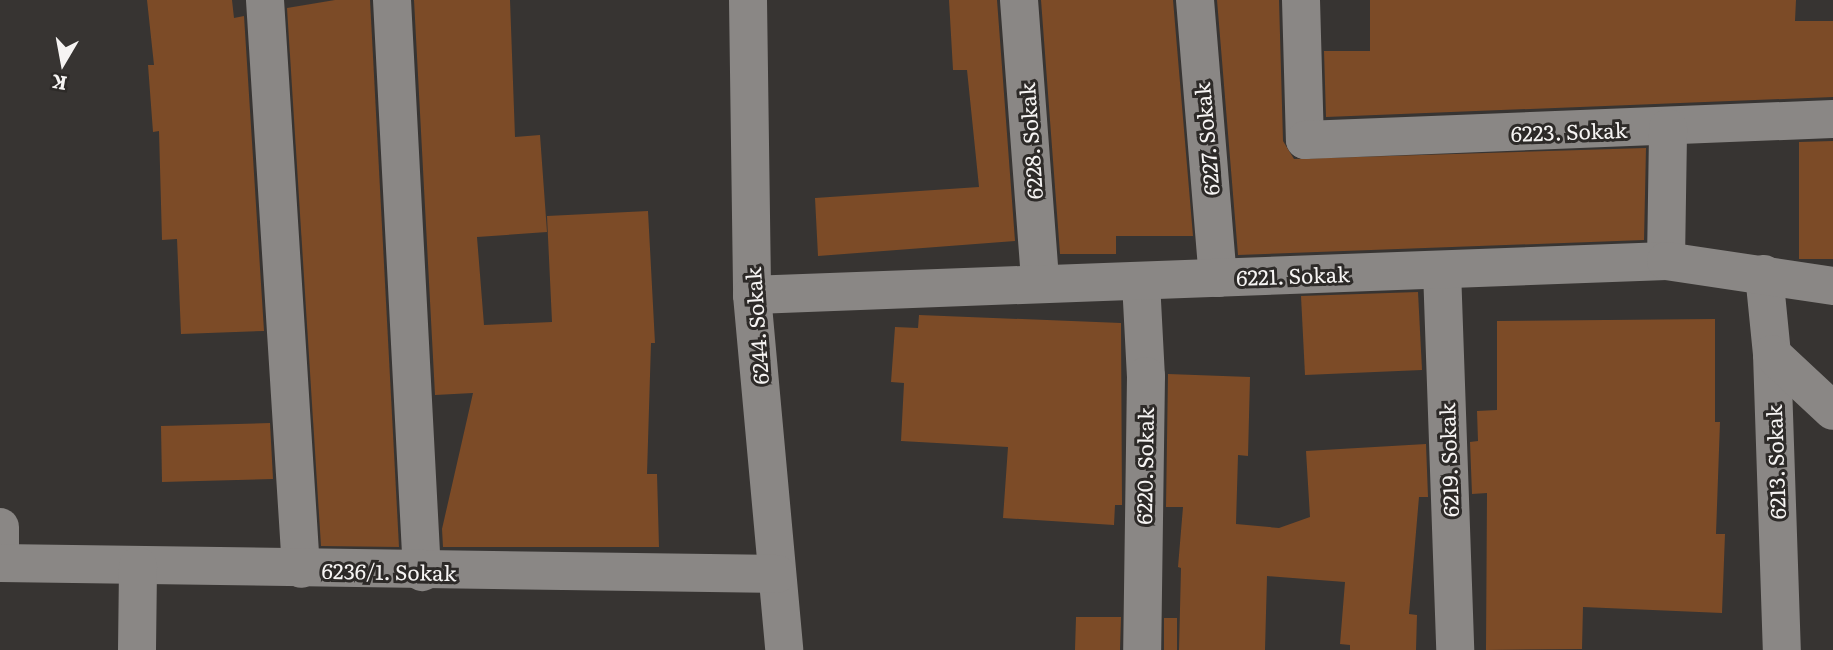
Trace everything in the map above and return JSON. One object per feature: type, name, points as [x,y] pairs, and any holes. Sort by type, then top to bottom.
[{"type":"street","points":[[265,0],[301,569]]},
{"type":"street","points":[[392,0],[422,572]]},
{"type":"street","name":"6244. Sokak","points":[[748,0],[752,295],[784,650]]},
{"type":"street","name":"6228. Sokak","points":[[1019,0],[1040,282]]},
{"type":"street","name":"6227. Sokak","points":[[1195,0],[1218,278]]},
{"type":"street","name":"6223. Sokak","points":[[1301,0],[1305,140],[1668,128],[1833,119]]},
{"type":"street","points":[[1666,261],[1668,128]]},
{"type":"street","name":"6221. Sokak","points":[[752,295],[1040,282],[1141,282],[1666,261],[1833,286]]},
{"type":"street","name":"6219. Sokak","points":[[1442,270],[1455,650]]},
{"type":"street","name":"6213. Sokak","points":[[1764,274],[1772,354],[1782,650]]},
{"type":"street","name":"6220. Sokak","points":[[1141,282],[1146,376],[1142,650]]},
{"type":"street","points":[[1772,354],[1833,411]]},
{"type":"street","points":[[0,527],[0,563]]},
{"type":"street","name":"6236/1. Sokak","points":[[0,563],[422,572],[777,575]]},
{"type":"street","points":[[137,650],[138,566]]},
{"type":"building","points":[[147,0],[232,0],[234,18],[244,16],[264,331],[181,334],[177,239],[162,240],[159,131],[153,132],[148,65],[154,65]]},
{"type":"building","points":[[335,0],[370,0],[399,547],[321,546],[287,8]]},
{"type":"building","points":[[414,0],[510,0],[515,137],[540,135],[547,232],[477,237],[484,325],[552,322],[547,216],[648,211],[655,343],[651,343],[647,474],[657,474],[659,547],[443,547],[442,529],[473,393],[435,395]]},
{"type":"building","points":[[949,0],[997,0],[1015,241],[818,256],[815,198],[979,187],[967,70],[953,70]]},
{"type":"building","points":[[1041,0],[1173,0],[1193,236],[1116,236],[1116,254],[1060,254]]},
{"type":"building","points":[[1217,0],[1279,0],[1283,141],[1294,159],[1646,148],[1644,240],[1238,255]]},
{"type":"building","points":[[1370,0],[1796,0],[1795,21],[1833,21],[1833,97],[1326,117],[1324,51],[1370,51]]},
{"type":"building","points":[[1833,141],[1833,259],[1799,259],[1799,142]]},
{"type":"building","points":[[1418,292],[1422,370],[1305,375],[1301,296]]},
{"type":"building","points":[[919,315],[1121,323],[1122,505],[1115,505],[1114,525],[1003,518],[1008,447],[901,441],[904,383],[891,382],[895,327],[918,328]]},
{"type":"building","points":[[1715,319],[1715,422],[1720,422],[1716,534],[1725,534],[1722,613],[1583,607],[1582,649],[1486,650],[1487,493],[1472,494],[1470,442],[1478,441],[1477,411],[1497,410],[1497,321]]},
{"type":"building","points":[[1168,374],[1250,377],[1248,456],[1238,455],[1236,524],[1279,528],[1310,517],[1306,451],[1426,444],[1428,497],[1419,497],[1409,614],[1417,615],[1416,650],[1350,650],[1350,645],[1340,644],[1345,582],[1267,576],[1265,650],[1179,650],[1181,568],[1178,567],[1183,507],[1166,507]]},
{"type":"building","points":[[270,423],[273,479],[162,482],[161,426]]},
{"type":"building","points":[[1076,617],[1121,617],[1120,650],[1075,650]]},
{"type":"building","points":[[1164,618],[1177,618],[1177,650],[1164,650]]}]
